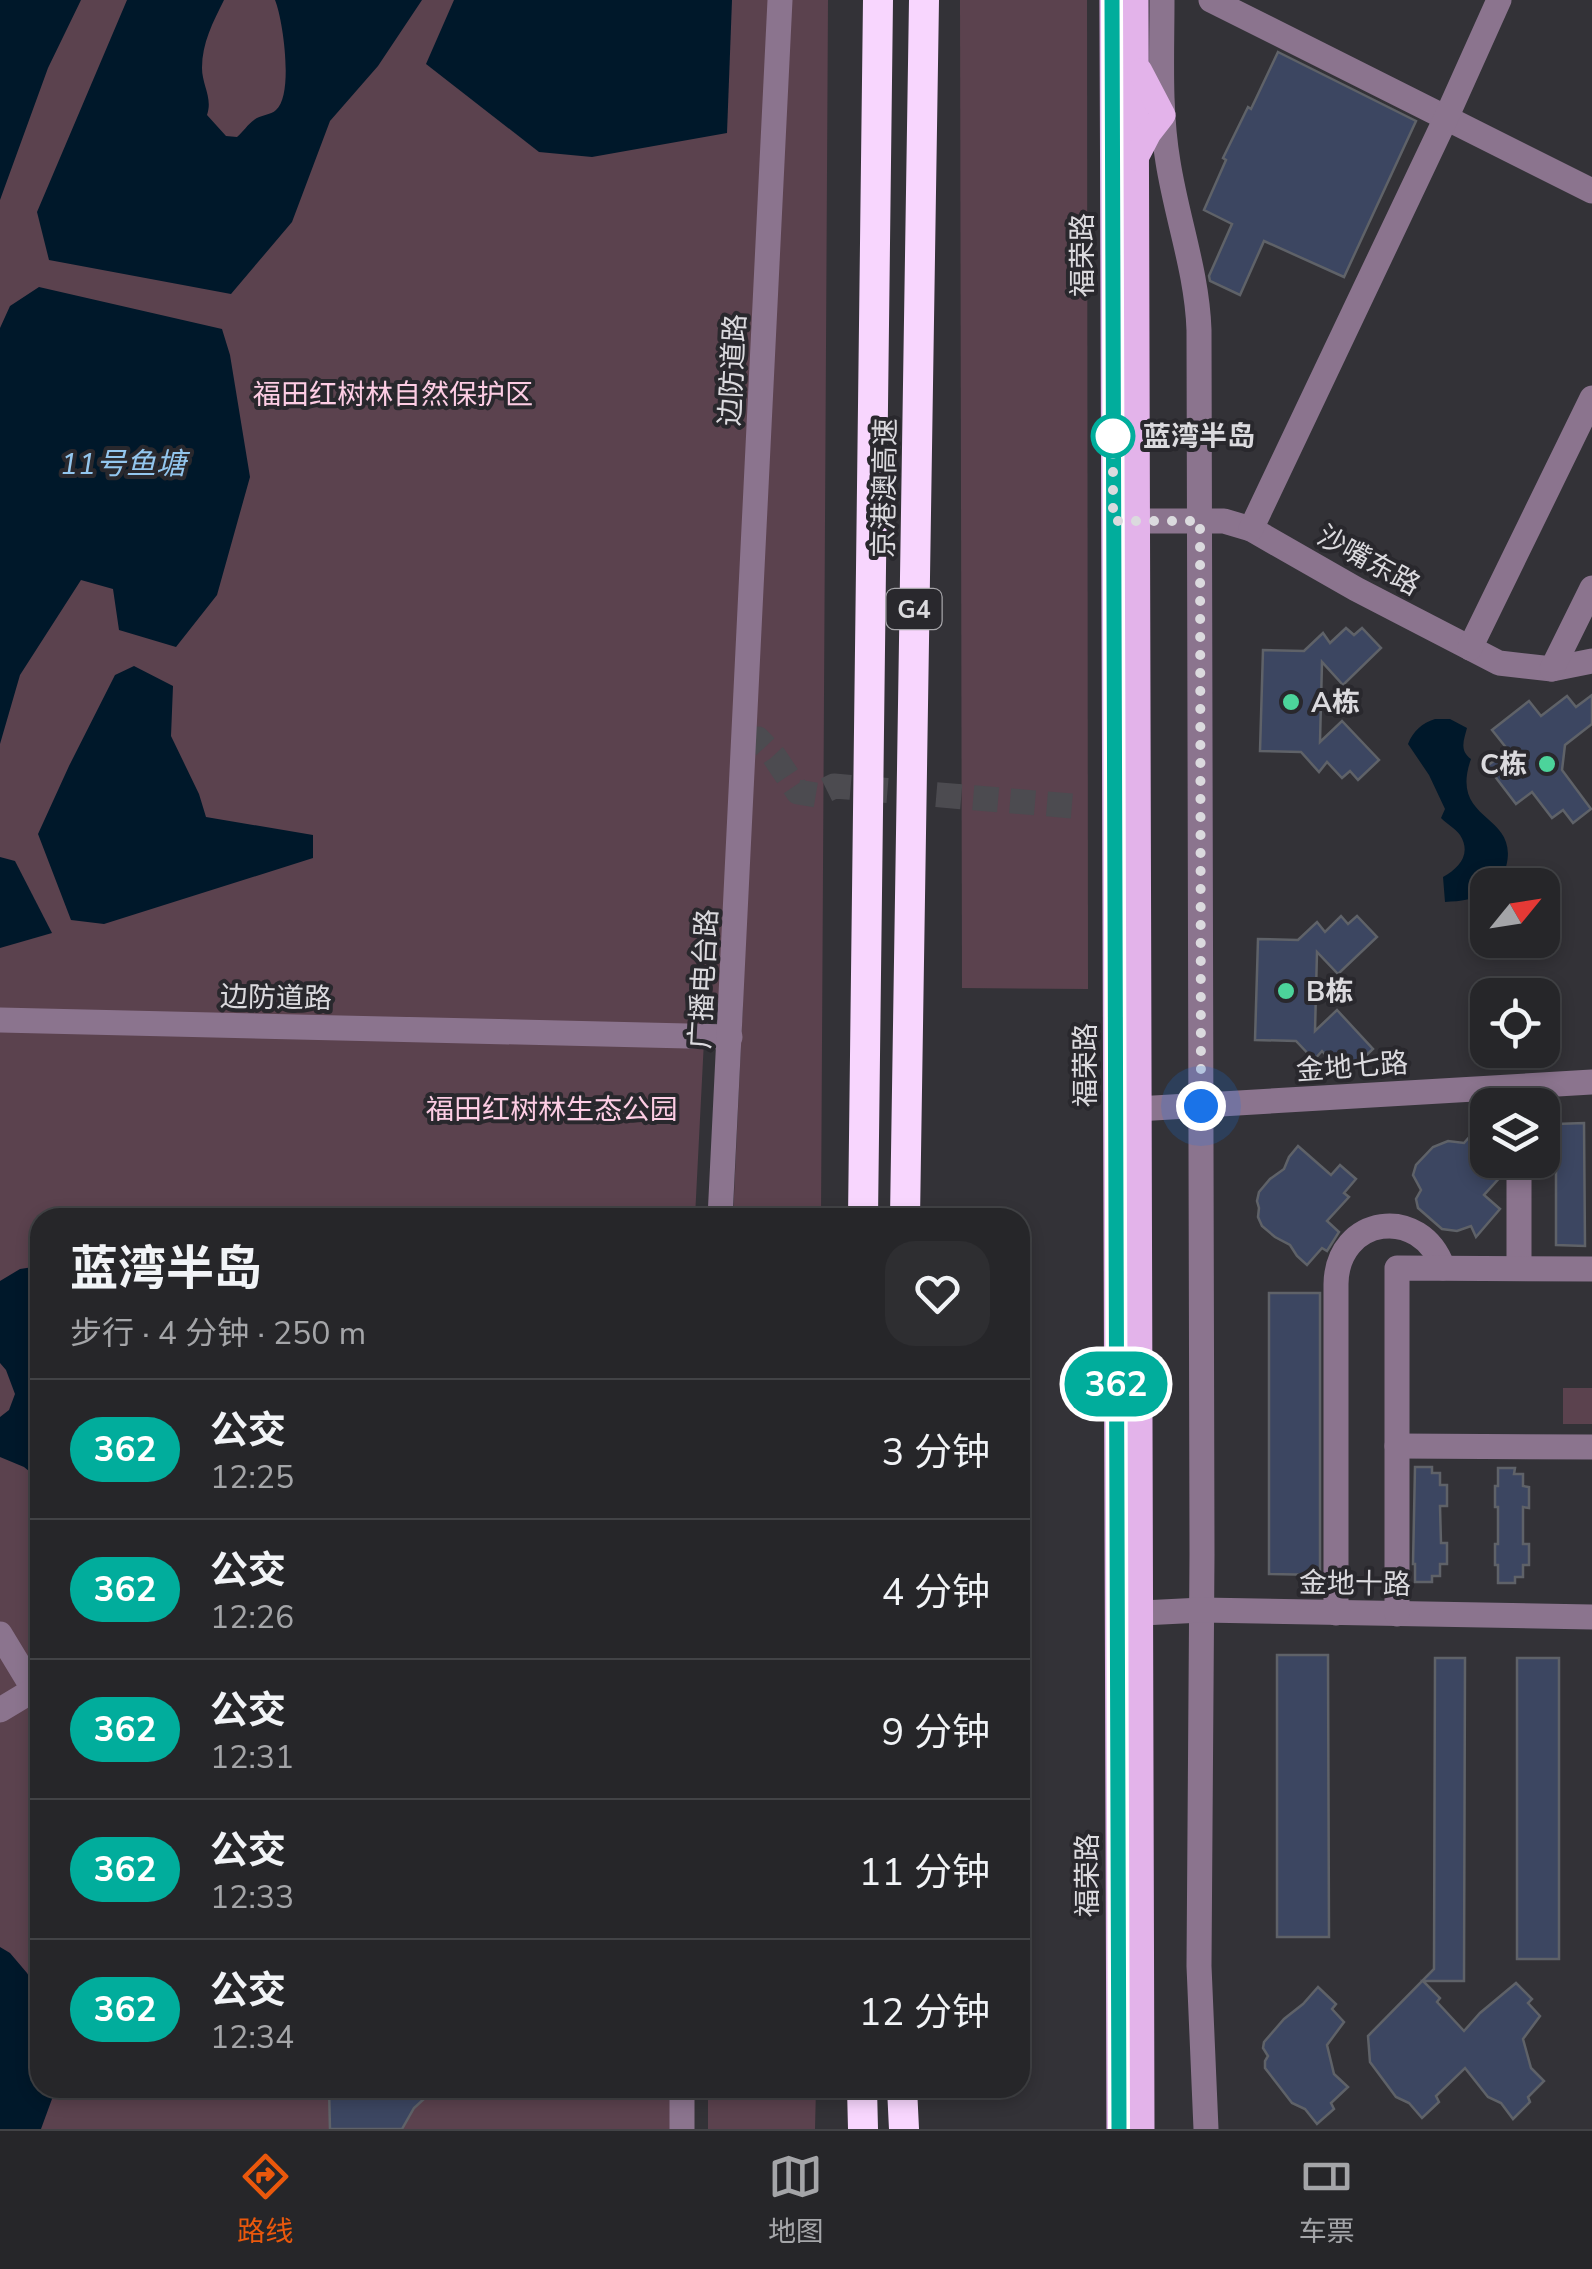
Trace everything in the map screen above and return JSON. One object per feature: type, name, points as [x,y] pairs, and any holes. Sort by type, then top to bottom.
[{"type":"highway","name":"京港澳高速","points":[[863,1208],[878,0]]},
{"type":"highway","name":"京港澳高速","points":[[904,1208],[924,0]]},
{"type":"highway","points":[[862,2098],[863,2129]]},
{"type":"highway","points":[[902,2098],[904,2129]]},
{"type":"main road","name":"福荣路","points":[[1112,0],[1125,521],[1127,1110],[1128,1614],[1118,2129]]},
{"type":"main road","name":"福荣路","points":[[1125,521],[1136,158],[1136,0]]},
{"type":"main road","points":[[1136,62],[1163,116],[1136,158]]},
{"type":"main road","name":"福荣路","points":[[1128,1614],[1142,2129]]},
{"type":"street","name":"边防道路","points":[[744,742],[780,0]]},
{"type":"street","points":[[1162,0],[1167,156],[1197,296],[1200,1966],[1206,2129]]},
{"type":"street","points":[[1211,0],[1592,190]]},
{"type":"street","points":[[1252,529],[1499,0]]},
{"type":"street","points":[[1470,648],[1592,398]]},
{"type":"street","name":"沙嘴东路","points":[[1125,521],[1224,520],[1252,529],[1356,589],[1499,663],[1552,669],[1592,660]]},
{"type":"street","points":[[1552,669],[1592,588]]},
{"type":"street","name":"广播电台路","points":[[721,1208],[744,742]]},
{"type":"street","name":"边防道路","points":[[0,1020],[730,1037]]},
{"type":"street","name":"金地七路","points":[[1560,1088],[1592,1082]]},
{"type":"street","name":"金地七路","points":[[1127,1110],[1470,1098]]},
{"type":"street","points":[[1519,1178],[1520,1268]]},
{"type":"street","points":[[1336,1613],[1338,1262],[1359,1235],[1392,1226],[1414,1231],[1424,1238],[1433,1246],[1443,1268]]},
{"type":"street","points":[[1398,1614],[1397,1268],[1592,1269]]},
{"type":"street","points":[[1398,1446],[1592,1446]]},
{"type":"street","name":"金地十路","points":[[1128,1614],[1202,1610],[1592,1618]]},
{"type":"street","points":[[0,1634],[30,1678]]},
{"type":"street","points":[[0,1710],[30,1692]]},
{"type":"street","points":[[682,2098],[682,2129]]},
{"type":"green space","name":"福田红树林自然保护区","points":[[0,0],[828,0],[821,1208],[733,1208],[743,1000],[706,1001],[695,1208],[30,1208],[30,2098],[671,2098],[672,2129],[0,2129]]},
{"type":"green space","points":[[960,0],[1087,0],[1088,989],[962,988]]},
{"type":"green space","points":[[1563,1388],[1592,1388],[1592,1424],[1563,1424]]},
{"type":"green space","points":[[708,2098],[816,2098],[815,2129],[708,2129]]},
{"type":"water","points":[[0,0],[81,0],[48,68],[0,200]]},
{"type":"water","points":[[127,0],[224,0],[206,41],[202,74],[209,103],[207,115],[226,136],[237,137],[254,120],[276,110],[285,89],[285,56],[275,0],[422,0],[378,66],[330,121],[292,222],[231,294],[49,260],[37,212]]},
{"type":"water","points":[[454,0],[732,0],[727,133],[592,157],[539,152],[426,64]]},
{"type":"water","name":"11号鱼塘","points":[[39,287],[222,329],[230,355],[250,477],[217,595],[176,647],[119,630],[113,589],[81,580],[20,675],[0,744],[0,328],[10,306]]},
{"type":"water","points":[[134,666],[173,686],[171,736],[206,817],[313,835],[313,858],[104,924],[71,920],[38,834],[115,675]]},
{"type":"water","points":[[1450,719],[1467,728],[1463,745],[1471,759],[1466,781],[1470,798],[1506,843],[1505,868],[1470,868],[1470,898],[1445,902],[1443,877],[1462,860],[1465,848],[1458,833],[1441,818],[1445,809],[1408,744],[1426,723]]},
{"type":"water","points":[[0,857],[15,861],[52,933],[0,948]]},
{"type":"water","points":[[30,1268],[30,1472],[0,1457],[0,1417],[9,1410],[15,1394],[0,1363],[0,1281]]},
{"type":"water","points":[[0,1947],[10,1953],[30,1978],[30,2098],[52,2098],[41,2129],[0,2129]]},
{"type":"building","points":[[1278,52],[1416,121],[1344,277],[1264,241],[1240,295],[1210,281],[1232,224],[1204,210],[1226,160],[1223,158]]},
{"type":"building","name":"A栋","points":[[1346,628],[1354,635],[1362,628],[1381,648],[1343,685],[1322,662],[1320,742],[1342,721],[1379,760],[1358,780],[1350,771],[1342,778],[1327,762],[1319,772],[1301,752],[1260,751],[1263,650],[1304,651],[1323,633],[1330,643]]},
{"type":"building","name":"C栋","points":[[1592,695],[1592,724],[1565,745],[1562,770],[1591,809],[1573,823],[1563,810],[1552,818],[1532,792],[1516,804],[1487,766],[1508,750],[1492,730],[1529,701],[1541,716],[1567,696],[1576,707]]},
{"type":"building","name":"B栋","points":[[1341,916],[1348,924],[1357,916],[1377,937],[1338,974],[1317,952],[1315,1031],[1337,1010],[1373,1049],[1353,1068],[1345,1060],[1337,1067],[1322,1051],[1314,1060],[1296,1041],[1255,1040],[1258,939],[1298,940],[1317,922],[1325,932]]},
{"type":"building","points":[[1584,1123],[1585,1246],[1556,1245],[1560,1124]]},
{"type":"building","points":[[1470,1136],[1470,1178],[1499,1178],[1484,1195],[1500,1209],[1476,1237],[1471,1226],[1457,1231],[1442,1229],[1418,1208],[1416,1199],[1421,1190],[1413,1175],[1416,1165],[1433,1147],[1448,1141],[1464,1143]]},
{"type":"building","points":[[1298,1146],[1331,1175],[1340,1165],[1356,1179],[1344,1193],[1349,1197],[1327,1221],[1339,1232],[1327,1251],[1322,1248],[1307,1265],[1290,1245],[1262,1226],[1258,1217],[1259,1192],[1284,1169]]},
{"type":"building","points":[[1269,1293],[1320,1293],[1320,1575],[1269,1574]]},
{"type":"building","points":[[1415,1467],[1432,1467],[1432,1473],[1440,1473],[1440,1485],[1447,1485],[1447,1506],[1440,1506],[1441,1543],[1447,1543],[1447,1564],[1440,1564],[1440,1576],[1432,1576],[1432,1582],[1415,1582]]},
{"type":"building","points":[[1498,1468],[1515,1468],[1514,1474],[1523,1474],[1523,1486],[1529,1487],[1529,1508],[1523,1507],[1523,1544],[1529,1544],[1529,1565],[1523,1565],[1523,1577],[1515,1577],[1515,1583],[1498,1583],[1495,1565]]},
{"type":"building","points":[[1277,1655],[1328,1655],[1329,1937],[1277,1937]]},
{"type":"building","points":[[1435,1658],[1465,1658],[1464,1981],[1423,1981],[1464,2031],[1516,1983],[1532,1999],[1528,2003],[1540,2016],[1523,2039],[1531,2068],[1544,2081],[1513,2119],[1501,2103],[1488,2097],[1465,2068],[1436,2096],[1439,2102],[1422,2118],[1409,2103],[1396,2097],[1370,2062],[1368,2036],[1434,1969]]},
{"type":"building","points":[[1517,1658],[1559,1658],[1559,1959],[1517,1959]]},
{"type":"building","points":[[1318,1987],[1336,2004],[1332,2009],[1344,2022],[1327,2045],[1334,2074],[1348,2087],[1331,2103],[1334,2109],[1317,2124],[1305,2109],[1292,2103],[1265,2068],[1268,2056],[1263,2048],[1284,2019]]},
{"type":"building","points":[[329,2098],[425,2098],[402,2129],[330,2129]]},
{"type":"tunnel","points":[[744,742],[758,739],[798,792],[816,795],[834,786],[1072,806]]},
{"type":"bus line","name":"362","points":[[1112,0],[1119,2129]]},
{"type":"place","name":"蓝湾半岛","points":[[1113,436]]},
{"type":"place","name":"A栋","points":[[1291,702]]},
{"type":"place","name":"C栋","points":[[1547,764]]},
{"type":"place","name":"B栋","points":[[1286,991]]},
{"type":"route","points":[[1113,436],[1113,521],[1200,521],[1201,1106]]},
{"type":"park label","name":"福田红树林生态公园","points":[[552,1109]]}]
